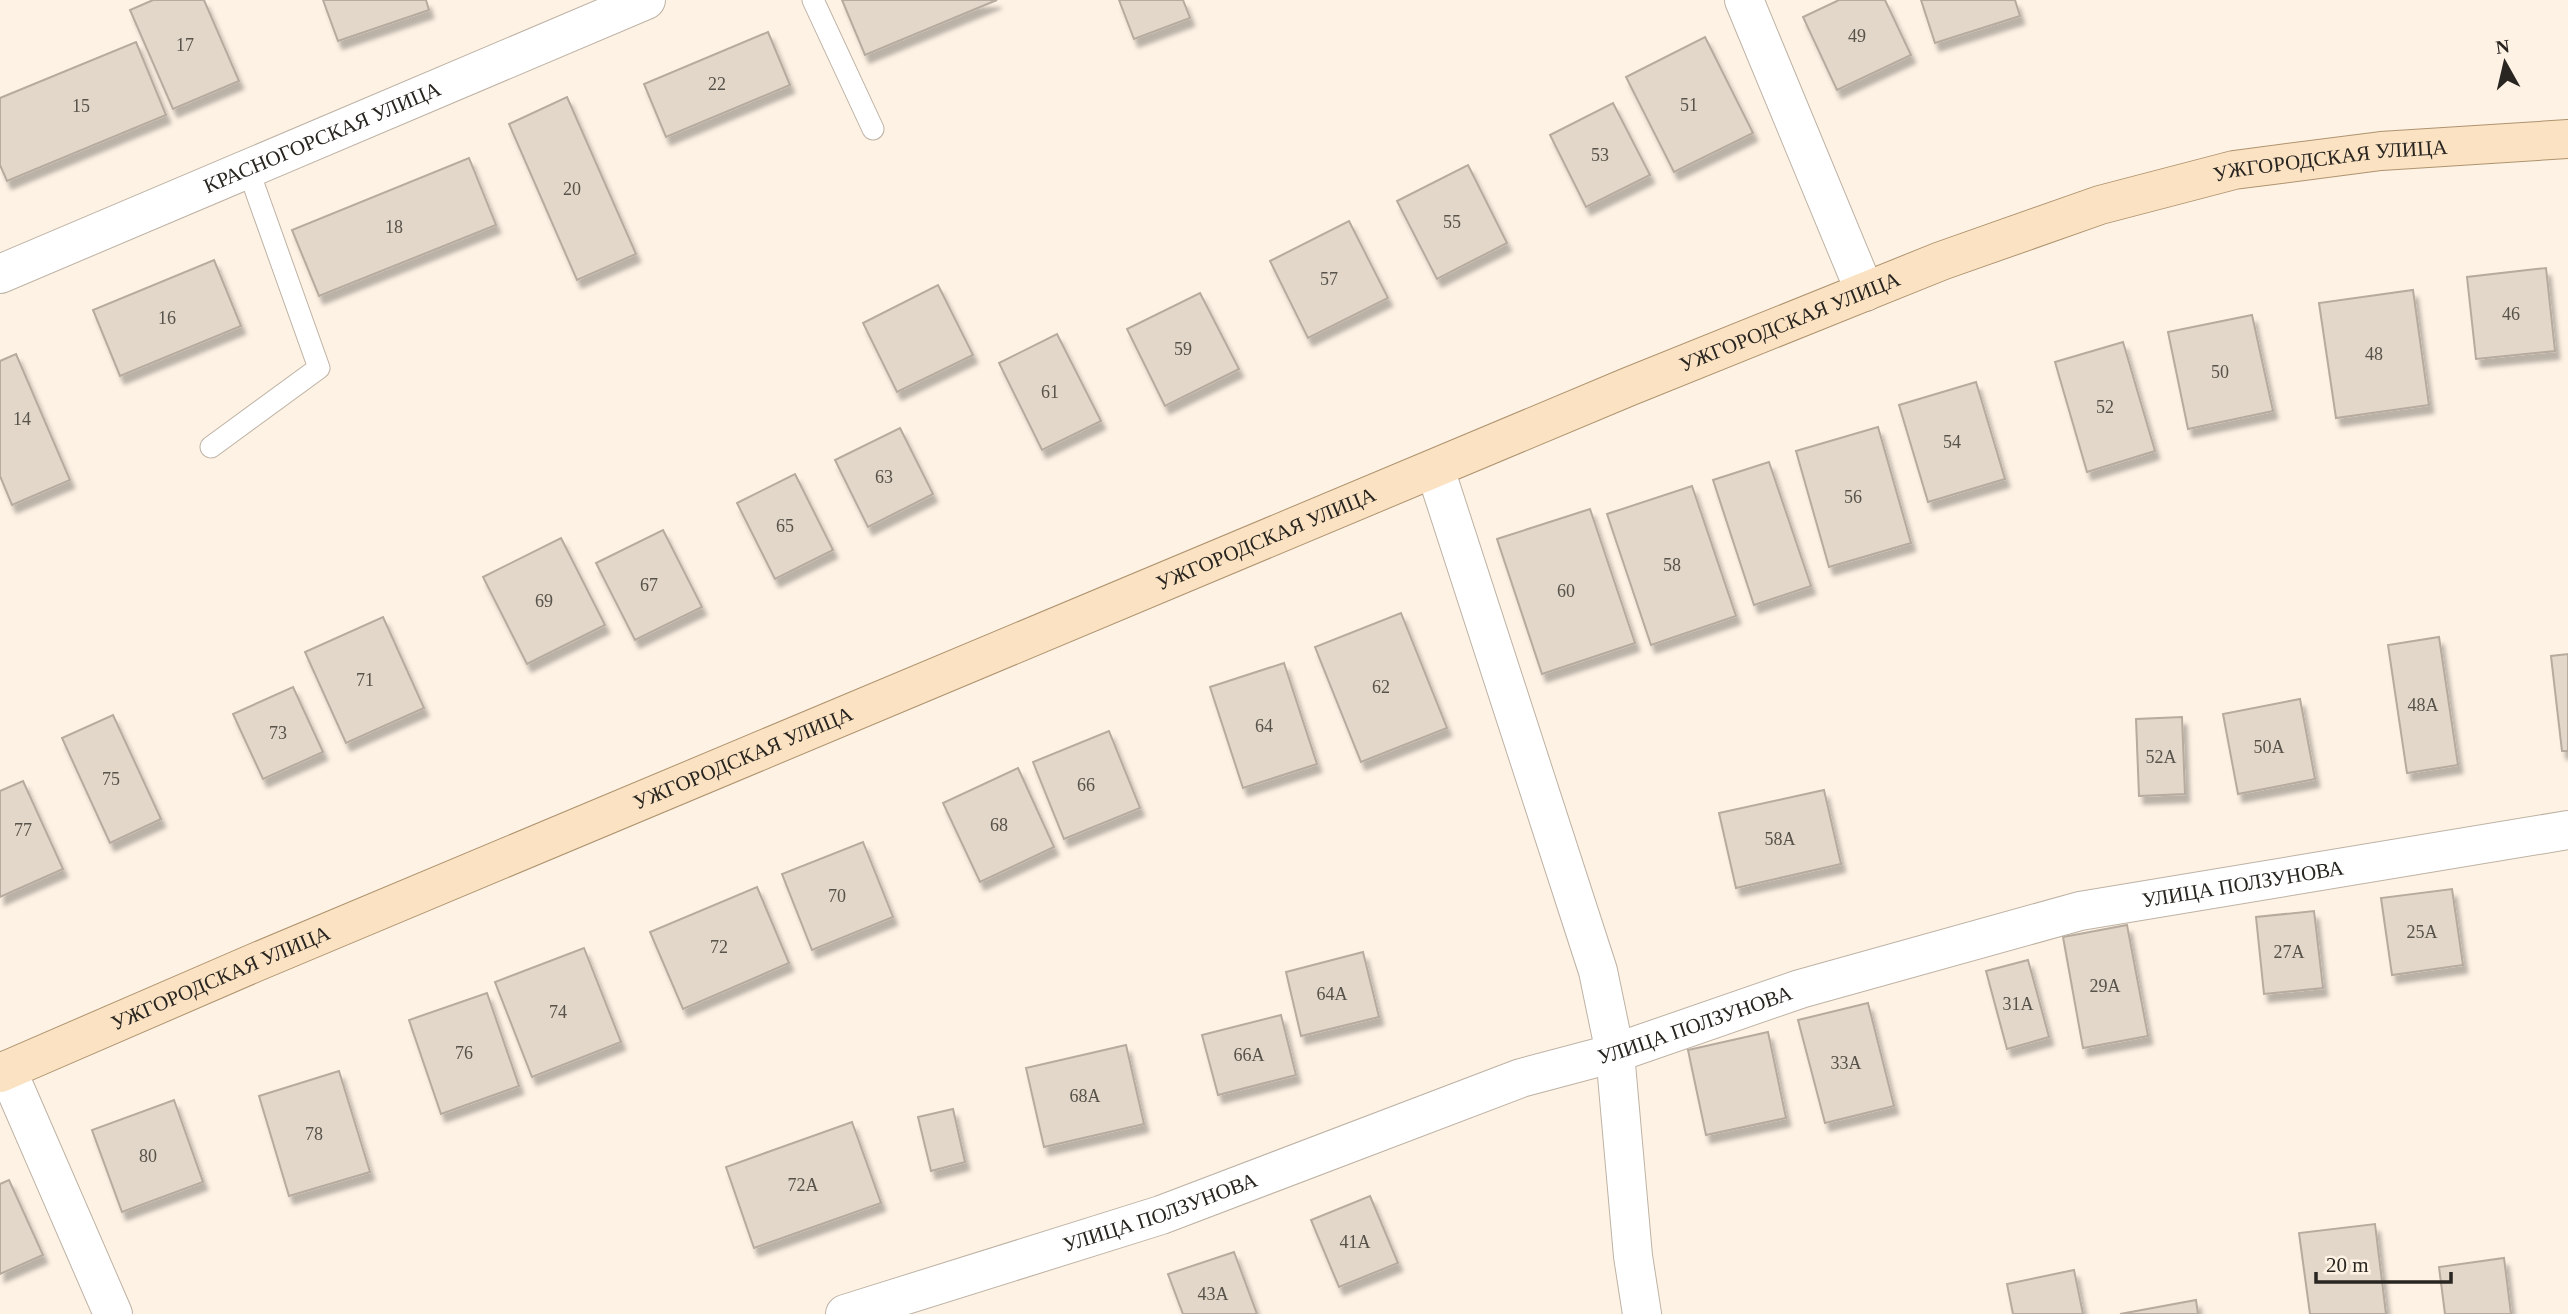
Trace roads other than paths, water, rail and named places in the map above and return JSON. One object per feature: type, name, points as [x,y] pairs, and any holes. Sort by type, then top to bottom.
[{"type":"main road","name":"УЖГОРОДСКАЯ УЛИЦА","points":[[4,1071],[254,962],[1628,387],[1941,261],[2101,205],[2234,170],[2381,151],[2568,139]]},
{"type":"street","name":"КРАСНОГОРСКАЯ УЛИЦА","points":[[0,274],[646,0]]},
{"type":"street","points":[[1744,0],[1865,292]]},
{"type":"street","points":[[1435,469],[1598,971],[1615,1053],[1633,1256],[1642,1314]]},
{"type":"street","name":"УЛИЦА ПОЛЗУНОВА","points":[[845,1314],[1161,1215],[1521,1078],[1615,1053],[1800,989],[2080,911],[2568,830]]},
{"type":"street","points":[[4,1071],[113,1314]]},
{"type":"lane","points":[[813,0],[873,129]]},
{"type":"lane","points":[[211,447],[319,368],[248,169]]}]
